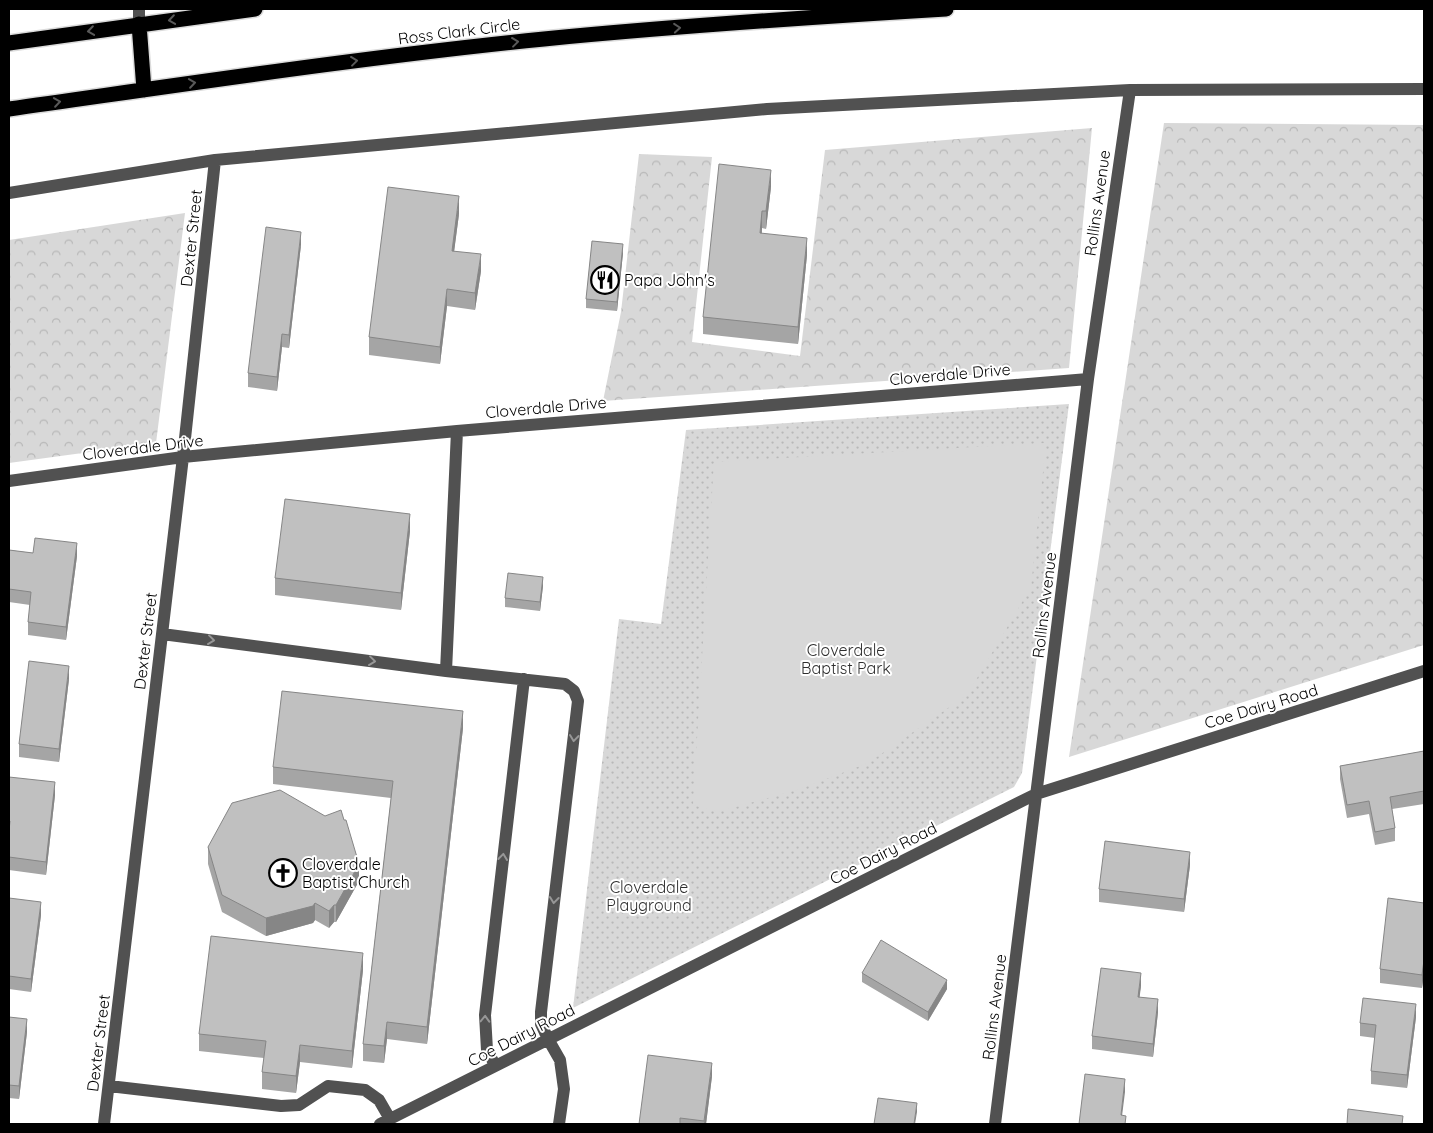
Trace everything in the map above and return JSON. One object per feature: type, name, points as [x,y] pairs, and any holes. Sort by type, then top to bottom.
[{"type":"highway","points":[[9,43],[255,9]]},
{"type":"highway","name":"Ross Clark Circle","points":[[9,109],[309,66],[545,39],[766,20],[946,9]]},
{"type":"highway","points":[[139,24],[144,90]]},
{"type":"street","points":[[139,9],[139,24]]},
{"type":"street","points":[[9,193],[215,160],[768,109],[1130,90],[1424,89]]},
{"type":"street","name":"Rollins Avenue","points":[[995,1124],[1088,379],[1130,90]]},
{"type":"street","name":"Dexter Street","points":[[104,1124],[183,457],[215,160]]},
{"type":"street","name":"Cloverdale Drive","points":[[9,481],[183,457],[457,431],[1088,379]]},
{"type":"street","points":[[446,671],[457,431]]},
{"type":"street","points":[[162,634],[446,671],[565,684],[574,691],[578,701],[541,1012],[541,1024],[560,1060],[564,1089],[559,1124]]},
{"type":"street","name":"Coe Dairy Road","points":[[385,1122],[1036,794],[1424,672]]},
{"type":"street","points":[[495,1066],[487,1050],[485,1015],[524,679]]},
{"type":"street","points":[[109,1086],[281,1106],[299,1105],[328,1086],[365,1090],[379,1100],[385,1122]]},
{"type":"green space","points":[[1164,123],[1424,125],[1424,645],[1069,757]]},
{"type":"green space","points":[[1092,128],[1069,368],[603,401],[621,312],[639,154],[712,157],[692,342],[800,356],[825,150]]},
{"type":"green space","points":[[185,213],[156,443],[9,463],[9,240]]},
{"type":"green space","name":"Cloverdale Baptist Park","points":[[1069,404],[1022,773],[1014,787],[573,1008],[619,619],[661,624],[686,430]]},
{"type":"green space","points":[[1046,443],[1031,587],[967,695],[868,763],[800,789],[718,812],[693,805],[714,462]]},
{"type":"building","points":[[719,164],[771,170],[766,211],[762,211],[760,233],[807,238],[798,327],[703,317]]},
{"type":"building","points":[[388,187],[459,196],[452,251],[481,254],[475,293],[447,289],[440,347],[369,337]]},
{"type":"building","points":[[266,227],[301,232],[289,335],[282,334],[277,377],[248,373]]},
{"type":"building","name":"Papa John's","points":[[592,241],[623,244],[617,302],[586,299]]},
{"type":"building","points":[[285,499],[410,514],[401,593],[275,578]]},
{"type":"building","points":[[35,538],[77,543],[66,627],[28,622],[31,592],[9,589],[9,550],[33,553]]},
{"type":"building","points":[[508,573],[543,577],[540,602],[505,598]]},
{"type":"building","points":[[29,661],[69,666],[59,749],[19,744]]},
{"type":"building","points":[[282,691],[463,711],[427,1027],[387,1022],[384,1046],[363,1044],[393,781],[273,767]]},
{"type":"building","points":[[1424,751],[1424,791],[1390,797],[1395,828],[1375,832],[1369,801],[1347,805],[1340,766]]},
{"type":"building","points":[[9,777],[55,782],[46,862],[9,857]]},
{"type":"building","name":"Cloverdale Baptist Church","points":[[280,790],[325,816],[341,810],[344,820],[346,820],[359,864],[336,905],[329,911],[315,903],[313,906],[266,918],[222,895],[208,847],[232,803]]},
{"type":"building","points":[[1105,841],[1190,852],[1184,899],[1099,889]]},
{"type":"building","points":[[9,898],[41,902],[31,979],[9,976]]},
{"type":"building","points":[[1388,898],[1424,903],[1424,960],[1422,975],[1380,969]]},
{"type":"building","points":[[211,936],[363,953],[352,1051],[300,1045],[296,1076],[262,1072],[266,1041],[199,1034]]},
{"type":"building","points":[[881,940],[947,980],[928,1012],[862,973]]},
{"type":"building","points":[[1101,968],[1141,973],[1138,997],[1158,999],[1153,1044],[1092,1036]]},
{"type":"building","points":[[1363,998],[1416,1004],[1407,1075],[1371,1071],[1376,1025],[1360,1023]]},
{"type":"building","points":[[9,1017],[27,1019],[19,1086],[9,1085]]},
{"type":"building","points":[[648,1055],[712,1063],[704,1121],[680,1118],[680,1124],[639,1124]]},
{"type":"building","points":[[1085,1074],[1125,1079],[1121,1115],[1126,1116],[1125,1124],[1079,1124]]},
{"type":"building","points":[[878,1098],[917,1103],[914,1124],[874,1124]]},
{"type":"building","points":[[1348,1109],[1403,1116],[1402,1124],[1347,1124]]},
{"type":"place","name":"Papa John's","points":[[605,280]]},
{"type":"place","name":"Cloverdale Baptist Church","points":[[283,873]]},
{"type":"park label","name":"Cloverdale Playground","points":[[649,896]]}]
